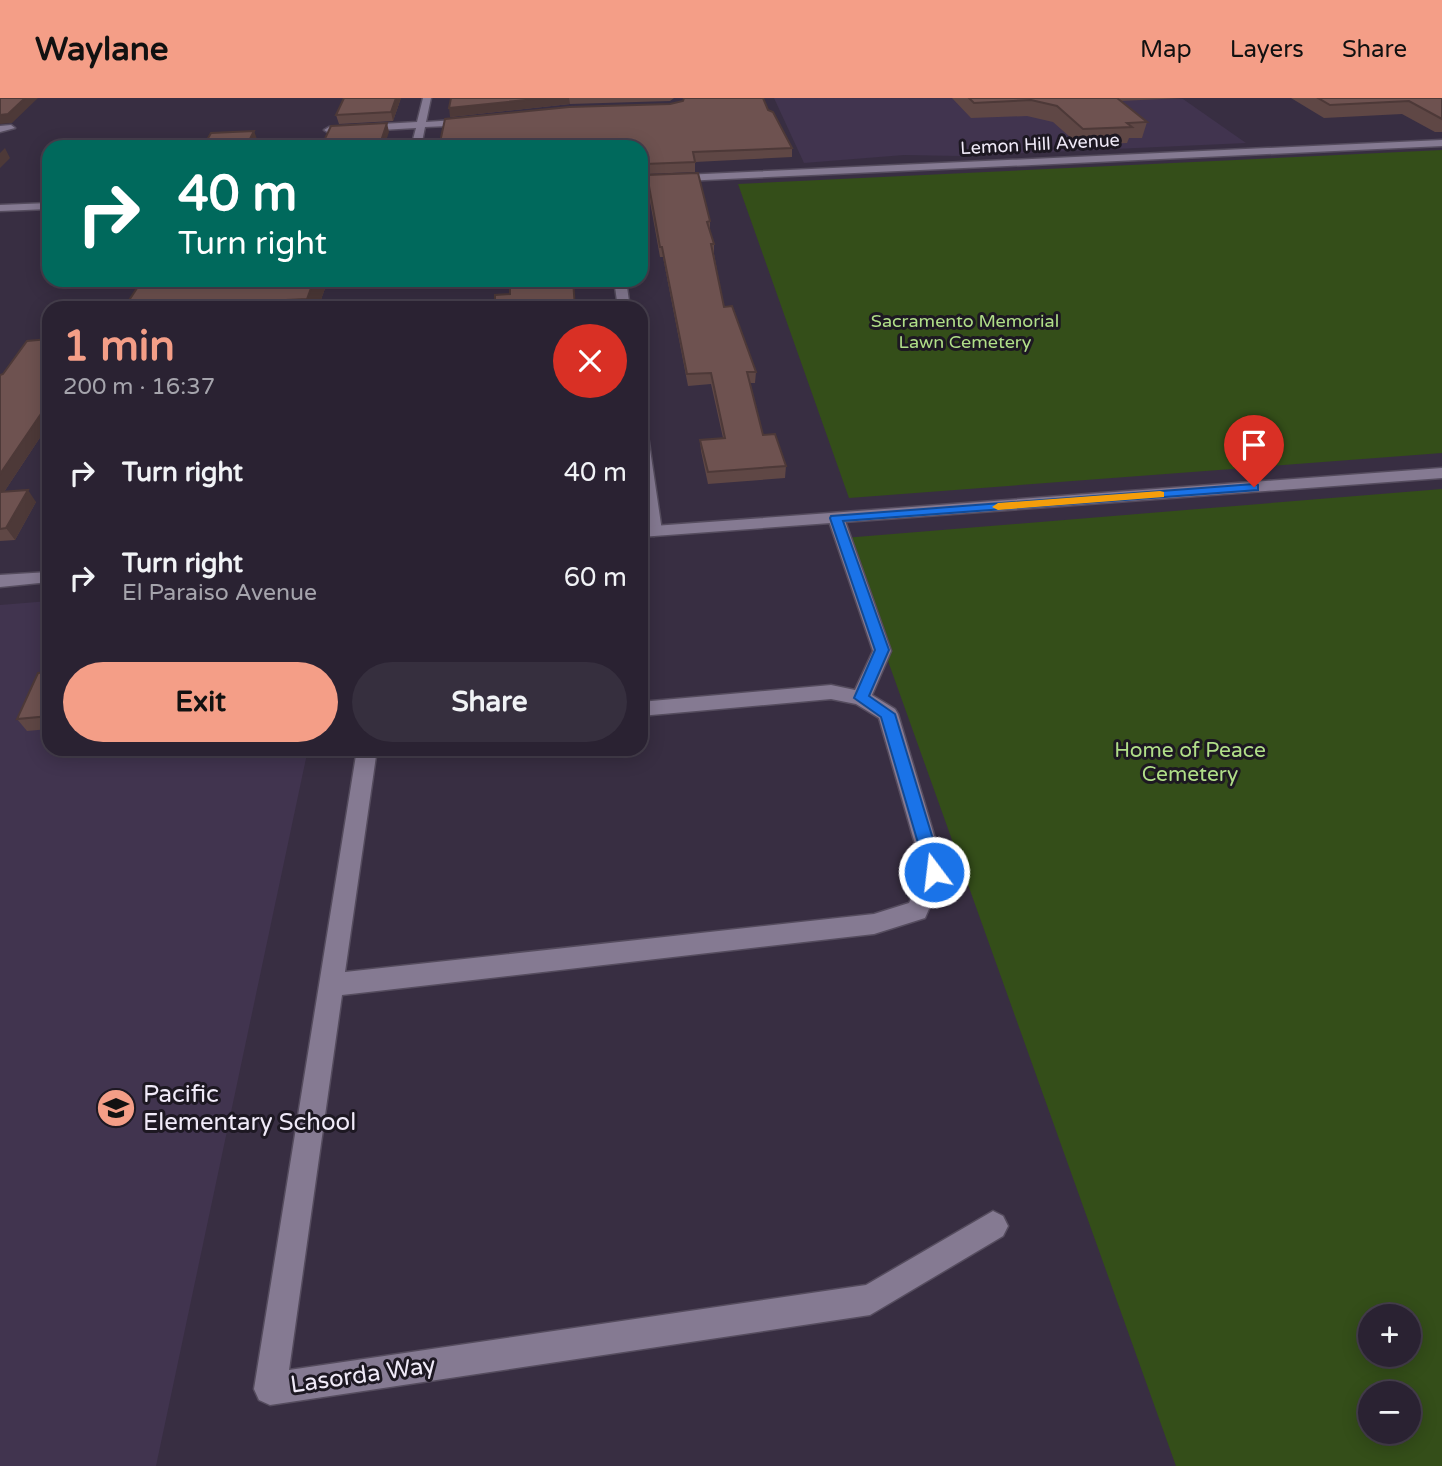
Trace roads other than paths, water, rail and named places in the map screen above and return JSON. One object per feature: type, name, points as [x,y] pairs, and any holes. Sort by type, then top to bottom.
[{"type":"street","points":[[417,140],[427,98]]},
{"type":"street","points":[[329,130],[482,121]]},
{"type":"street","points":[[0,129],[11,128]]},
{"type":"street","name":"Lemon Hill Avenue","points":[[648,180],[1442,143]]},
{"type":"street","points":[[0,208],[42,206]]},
{"type":"street","points":[[648,531],[1442,473]]},
{"type":"street","points":[[836,518],[882,650],[861,698]]},
{"type":"street","points":[[0,581],[42,578]]},
{"type":"street","points":[[331,985],[874,923],[917,912],[934,872],[888,714],[861,698],[831,692],[648,708]]},
{"type":"street","name":"Lasorda Way","points":[[366,756],[271,1389],[870,1300],[993,1226]]},
{"type":"place","name":"Pacific Elementary School","points":[[116,1108]]},
{"type":"park label","name":"Sacramento Memorial Lawn Cemetery","points":[[965,332]]},
{"type":"park label","name":"Home of Peace Cemetery","points":[[1190,762]]}]
